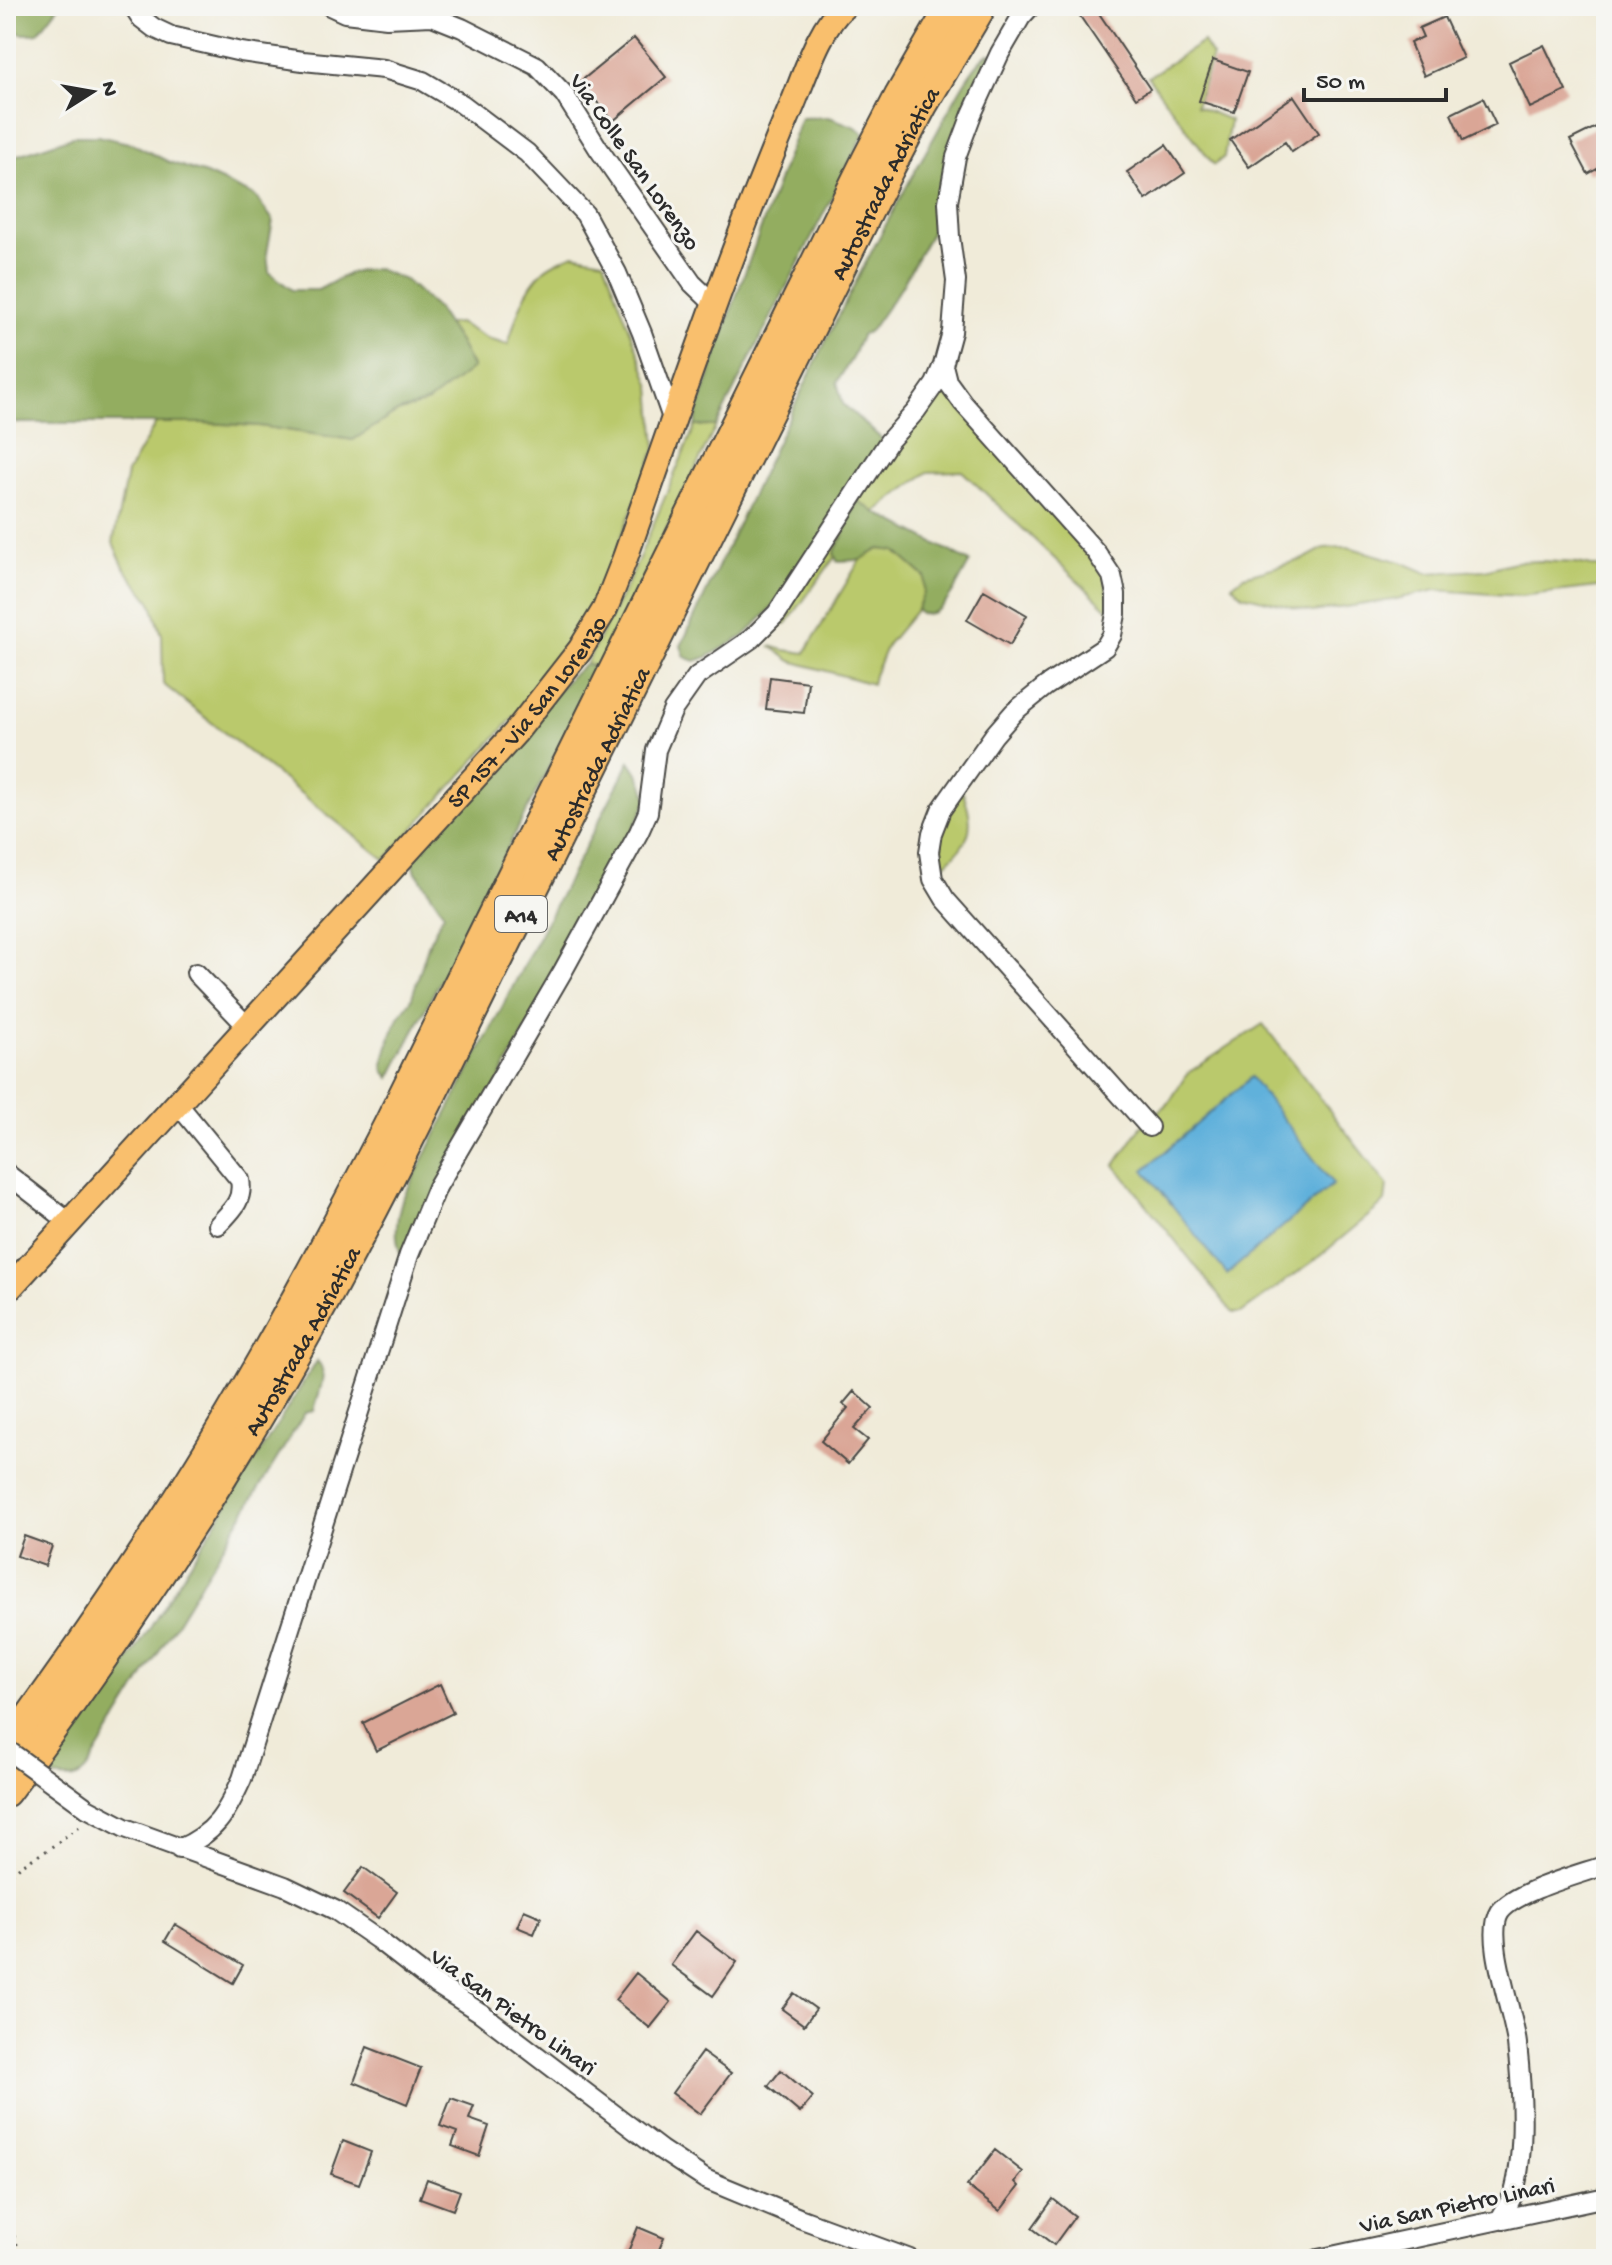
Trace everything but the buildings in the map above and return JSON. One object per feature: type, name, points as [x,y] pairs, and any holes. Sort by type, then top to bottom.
[{"type":"highway","name":"Autostrada Adriatica","points":[[6,1749],[76,1652],[166,1517],[214,1442],[305,1283],[387,1127],[867,158],[951,6]]},
{"type":"highway","name":"Autostrada Adriatica","points":[[6,1792],[97,1667],[185,1537],[326,1300],[452,1053],[889,170],[923,105],[982,6]]},
{"type":"main road","name":"SP 157 - Via San Lorenzo","points":[[6,1292],[515,733],[580,650],[605,609],[761,179],[820,40],[844,6]]},
{"type":"street","points":[[133,6],[141,18],[171,36],[241,52],[384,69],[423,81],[462,104],[527,153],[585,214],[598,237],[637,321],[673,421]]},
{"type":"street","name":"Via Colle San Lorenzo","points":[[330,6],[345,13],[387,18],[447,13],[462,28],[537,66],[564,94],[692,283],[715,305]]},
{"type":"street","points":[[179,1849],[215,1828],[242,1779],[415,1241],[437,1187],[563,971],[639,832],[648,812],[656,750],[673,710],[697,676],[751,639],[777,613],[889,441],[935,384],[952,332],[956,281],[948,202],[956,157],[1000,53],[1031,6]]},
{"type":"street","points":[[943,365],[947,381],[963,403],[1096,552],[1112,576],[1116,614],[1112,635],[1105,647],[1046,686],[1014,712],[941,810],[929,852],[933,879],[945,899],[1149,1127]]},
{"type":"street","points":[[196,973],[247,1026]]},
{"type":"street","points":[[177,1103],[240,1180],[242,1190],[239,1202],[218,1225]]},
{"type":"street","points":[[6,1173],[69,1222]]},
{"type":"street","name":"Via San Pietro Linari","points":[[6,1749],[90,1810],[125,1828],[285,1886],[335,1910],[431,1981],[481,2013],[661,2150],[705,2179],[910,2259]]},
{"type":"street","points":[[1500,2219],[1513,2192],[1520,2148],[1522,2100],[1517,2041],[1498,1960],[1495,1931],[1499,1914],[1508,1903],[1523,1895],[1606,1865]]},
{"type":"street","name":"Via San Pietro Linari","points":[[1318,2259],[1606,2197]]},
{"type":"path","points":[[6,1879],[83,1824],[90,1810]]},
{"type":"path","points":[[6,2213],[22,2259]]},
{"type":"green space","points":[[6,6],[59,6],[38,33],[25,34],[6,26]]},
{"type":"green space","points":[[1203,42],[1212,56],[1196,106],[1230,120],[1224,157],[1214,165],[1148,77]]},
{"type":"green space","points":[[989,54],[995,55],[945,208],[901,287],[871,330],[861,336],[837,382],[843,404],[885,442],[779,601],[744,636],[707,657],[695,661],[685,657],[681,646],[867,259],[960,90]]},
{"type":"green space","points":[[829,117],[856,127],[864,134],[716,426],[695,426],[732,308],[801,118]]},
{"type":"green space","points":[[75,136],[98,136],[133,144],[169,162],[206,174],[255,196],[273,220],[267,253],[269,272],[292,290],[318,290],[350,273],[375,268],[405,280],[437,309],[473,368],[428,402],[397,412],[353,440],[259,426],[204,423],[6,423],[6,159]]},
{"type":"green space","points":[[573,254],[604,260],[651,387],[656,447],[609,569],[582,626],[558,662],[511,720],[385,860],[163,684],[162,635],[151,602],[125,569],[113,543],[127,473],[156,423],[259,426],[353,440],[397,412],[428,402],[459,342],[447,324],[459,323],[488,339],[508,345],[517,315],[537,277]]},
{"type":"green space","points":[[943,383],[1104,574],[1112,613],[962,471],[928,472],[875,512],[856,501],[886,456]]},
{"type":"green space","points":[[695,426],[716,426],[598,671],[586,664],[631,577]]},
{"type":"green space","points":[[857,500],[970,562],[950,597],[936,611],[929,614],[920,613],[917,609],[924,593],[925,577],[895,551],[879,549],[860,560],[837,561],[834,553]]},
{"type":"green space","points":[[855,503],[835,557],[787,623],[773,629]]},
{"type":"green space","points":[[1348,547],[1427,573],[1485,570],[1514,562],[1577,563],[1606,569],[1606,586],[1520,596],[1436,590],[1312,612],[1243,595],[1232,585],[1244,576],[1304,559],[1324,548]]},
{"type":"green space","points":[[879,549],[895,550],[925,577],[924,593],[917,609],[887,645],[872,684],[791,661],[770,646],[805,653],[860,560]]},
{"type":"green space","points":[[586,664],[596,667],[598,671],[390,1078],[383,1064],[390,1038],[398,1018],[411,1000],[430,940],[444,913],[416,872],[412,858],[571,676]]},
{"type":"green space","points":[[630,761],[642,780],[647,802],[408,1251],[400,1252],[397,1226],[402,1200]]},
{"type":"green space","points":[[962,791],[970,816],[968,836],[957,853],[938,870],[938,838]]},
{"type":"green space","points":[[1263,1024],[1387,1185],[1385,1202],[1315,1260],[1241,1313],[1233,1313],[1115,1165],[1141,1127],[1170,1101],[1191,1071]]},
{"type":"green space","points":[[317,1361],[323,1378],[314,1411],[305,1413],[92,1762],[78,1777],[66,1779],[49,1776],[145,1636]]},
{"type":"water","points":[[1251,1077],[1333,1184],[1227,1274],[1144,1170]]}]
